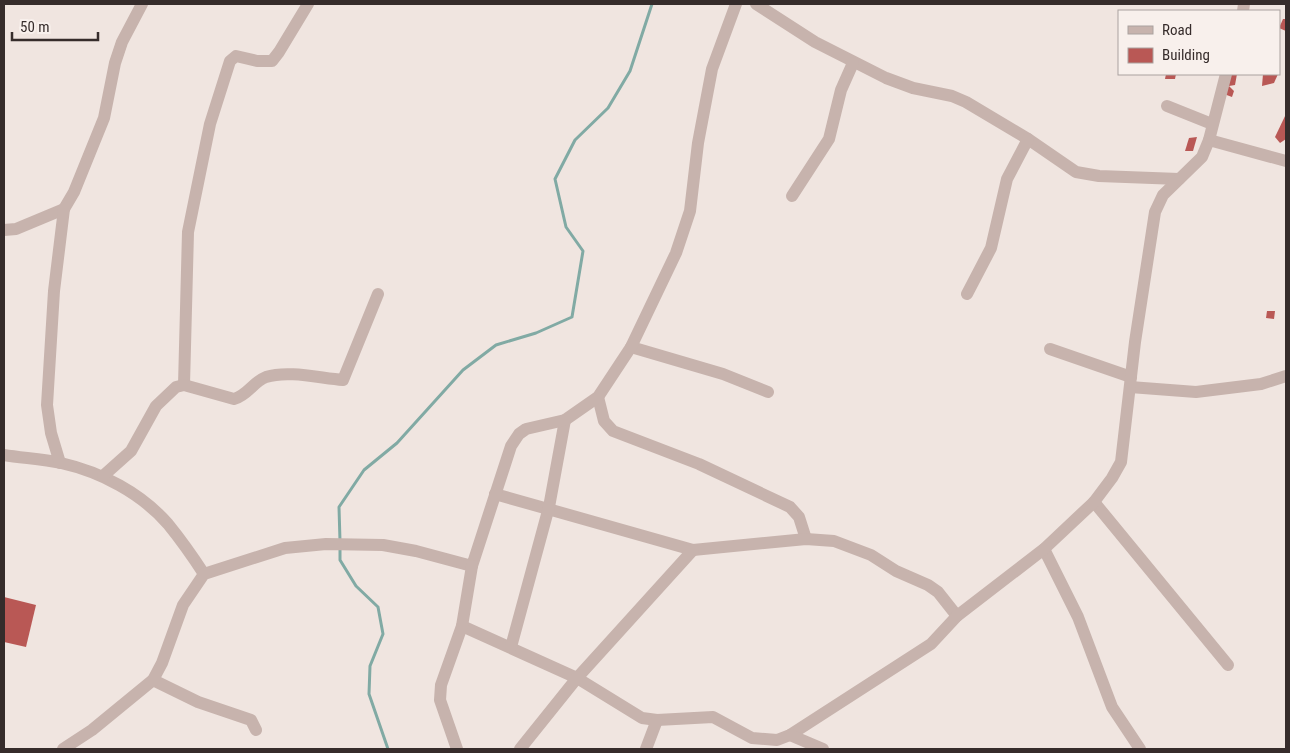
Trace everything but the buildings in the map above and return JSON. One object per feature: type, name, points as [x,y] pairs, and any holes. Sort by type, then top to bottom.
[{"type":"street","points":[[60,462],[51,433],[47,405],[54,291],[64,209],[74,192],[104,118],[115,63],[122,42],[142,4]]},
{"type":"street","points":[[184,385],[188,232],[210,124],[230,61],[236,56],[257,61],[272,61],[308,4]]},
{"type":"street","points":[[457,749],[440,700],[441,685],[462,626],[472,566],[511,446],[519,434],[526,429],[565,420],[598,397],[631,347],[676,253],[690,211],[698,143],[712,69],[736,4]]},
{"type":"street","points":[[756,4],[815,42],[853,63],[913,88],[952,96],[966,102],[1028,138],[1062,164],[1080,174],[1179,179]]},
{"type":"street","points":[[792,196],[829,139],[840,90],[853,63]]},
{"type":"street","points":[[462,626],[577,678],[642,718],[657,720],[713,717],[752,738],[777,744],[920,653],[957,616],[1044,549],[1094,502],[1121,462],[1155,212],[1163,196],[1202,157],[1209,140],[1226,75]]},
{"type":"street","points":[[1167,106],[1212,124]]},
{"type":"street","points":[[967,294],[991,248],[1007,179],[1028,138]]},
{"type":"street","points":[[1209,140],[1286,161]]},
{"type":"street","points":[[4,230],[16,228],[64,209]]},
{"type":"street","points":[[103,476],[131,451],[156,406],[176,387],[184,385],[234,399],[248,391],[257,382],[276,375],[343,380],[378,294]]},
{"type":"street","points":[[631,347],[723,374],[768,392]]},
{"type":"street","points":[[1050,349],[1131,382],[1196,392],[1261,384],[1286,376]]},
{"type":"street","points":[[598,397],[604,421],[613,431],[699,464],[790,507],[799,517],[806,539]]},
{"type":"street","points":[[511,647],[549,507],[565,420]]},
{"type":"street","points":[[4,455],[60,462],[103,476],[150,506],[168,524],[204,574]]},
{"type":"street","points":[[495,494],[549,507],[693,550],[806,539],[834,541],[871,555],[896,571],[928,585],[938,592],[957,616]]},
{"type":"street","points":[[1094,502],[1228,665]]},
{"type":"street","points":[[63,749],[92,730],[153,680],[162,662],[183,605],[204,574],[285,548],[345,543],[383,545],[416,551],[472,566]]},
{"type":"street","points":[[1044,549],[1078,617],[1112,707],[1140,749]]},
{"type":"street","points":[[520,749],[577,678],[693,550]]},
{"type":"street","points":[[153,680],[198,702],[251,720],[256,730]]},
{"type":"street","points":[[646,749],[657,720]]},
{"type":"street","points":[[790,735],[823,749]]},
{"type":"waterway","points":[[340,541],[339,507],[364,470],[397,443],[463,370],[496,345],[536,333],[572,317],[583,251],[566,227],[555,179],[575,140],[608,108],[630,71],[652,4]]},
{"type":"waterway","points":[[340,547],[340,560],[356,586],[378,607],[383,634],[370,666],[369,694],[388,749]]}]
